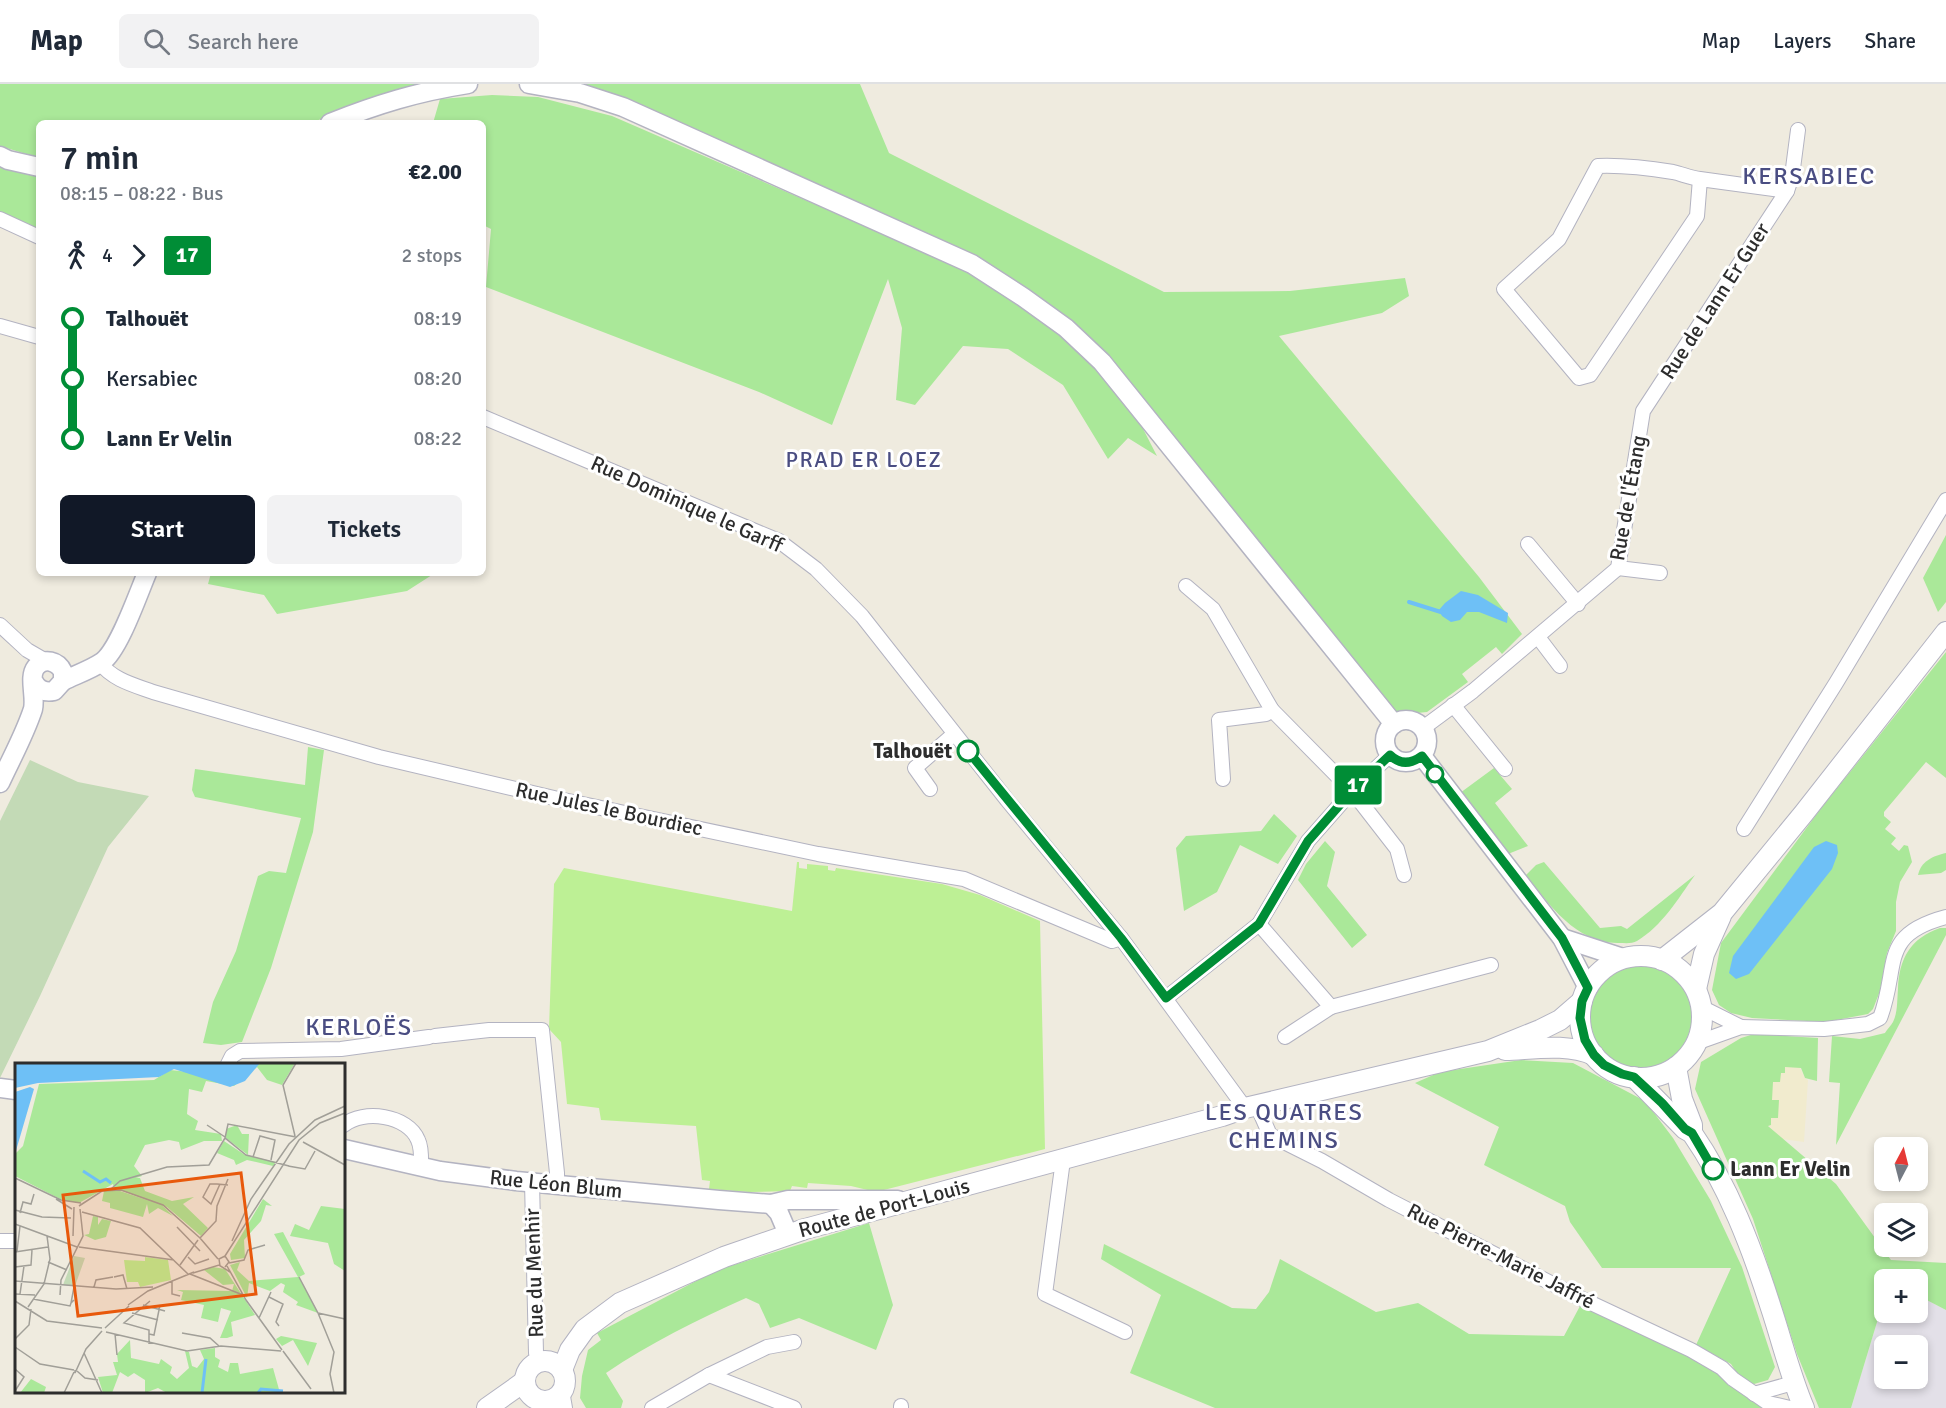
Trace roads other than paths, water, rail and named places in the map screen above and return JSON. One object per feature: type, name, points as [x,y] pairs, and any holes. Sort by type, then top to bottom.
[{"type":"main road","points":[[1662,960],[1722,913],[1946,632]]},
{"type":"main road","points":[[1699,998],[1681,971],[1662,960],[1643,956],[1623,958],[1602,969],[1585,994],[1580,1018],[1581,1029],[1594,1055],[1604,1065],[1622,1074],[1634,1077],[1653,1076],[1676,1067],[1688,1056],[1702,1026],[1699,998],[1704,954],[1722,913]]},
{"type":"main road","name":"Route de Port-Louis","points":[[550,1364],[570,1350],[585,1329],[620,1303],[724,1257],[796,1232],[1252,1109],[1292,1096],[1488,1051],[1560,1020],[1585,994]]},
{"type":"main road","name":"Route de Port-Louis","points":[[1488,1051],[1556,1048],[1583,1050],[1594,1055]]},
{"type":"main road","points":[[1676,1067],[1682,1098],[1692,1125],[1692,1133],[1734,1208],[1804,1408]]},
{"type":"main road","points":[[1634,1077],[1685,1129],[1692,1133]]},
{"type":"main road","points":[[487,1408],[496,1400],[506,1396],[548,1397],[565,1383],[550,1364],[533,1366],[527,1372],[548,1397]]},
{"type":"street","points":[[338,120],[375,105],[426,90],[468,84]]},
{"type":"street","points":[[529,84],[580,93],[623,107],[972,264],[1066,328],[1102,362],[1394,724]]},
{"type":"street","name":"Rue de Lann Er Guer","points":[[1643,411],[1787,191],[1792,176],[1798,130]]},
{"type":"street","points":[[0,156],[36,166]]},
{"type":"street","points":[[1700,179],[1696,216],[1590,375],[1579,378],[1504,289],[1559,239],[1598,166],[1676,172],[1700,179],[1787,191]]},
{"type":"street","points":[[0,219],[36,236]]},
{"type":"street","points":[[0,326],[36,336]]},
{"type":"street","name":"Rue de l'Étang","points":[[1423,728],[1538,637],[1618,568],[1643,411]]},
{"type":"street","name":"Rue Dominique le Garff","points":[[486,418],[778,541],[816,569],[862,616],[954,734],[1121,938],[1252,1109]]},
{"type":"street","points":[[1744,829],[1836,683],[1946,500]]},
{"type":"street","points":[[1528,544],[1578,604]]},
{"type":"street","points":[[1618,568],[1660,573]]},
{"type":"street","points":[[33,707],[56,687],[109,655],[126,623],[146,576]]},
{"type":"street","points":[[1186,586],[1213,609],[1272,710],[1352,791],[1397,849],[1404,875]]},
{"type":"street","points":[[0,625],[27,650],[43,669],[63,672],[56,687]]},
{"type":"street","points":[[1538,637],[1560,666]]},
{"type":"street","points":[[43,669],[97,664]]},
{"type":"street","name":"Rue Jules le Bourdiec","points":[[97,664],[121,680],[153,692],[379,757],[554,798],[818,854],[964,879],[1112,941],[1121,938]]},
{"type":"street","points":[[43,669],[40,690],[56,687]]},
{"type":"street","points":[[0,783],[33,707],[43,669]]},
{"type":"street","points":[[1454,705],[1505,769]]},
{"type":"street","points":[[1223,779],[1219,720],[1266,714],[1272,710]]},
{"type":"street","points":[[1407,720],[1423,728],[1427,745],[1422,756],[1406,763],[1390,755],[1385,742],[1386,735],[1394,724],[1407,720]]},
{"type":"street","points":[[930,789],[915,768],[954,734]]},
{"type":"street","points":[[1166,998],[1259,924],[1308,841],[1352,791],[1390,755]]},
{"type":"street","points":[[1422,756],[1562,938],[1585,994]]},
{"type":"street","points":[[1696,1043],[1741,1027],[1824,1029],[1868,1024],[1880,1018],[1886,1004],[1896,948],[1904,936],[1921,925],[1946,917]]},
{"type":"street","points":[[1259,924],[1331,1007]]},
{"type":"street","points":[[1562,938],[1623,958]]},
{"type":"street","points":[[1286,1036],[1331,1007],[1491,965]]},
{"type":"street","points":[[1699,998],[1741,1027]]},
{"type":"street","points":[[229,1063],[232,1056],[240,1050],[341,1049],[489,1030],[542,1030],[557,1185]]},
{"type":"street","points":[[0,1088],[15,1090]]},
{"type":"street","name":"Rue Pierre-Marie Jaffré","points":[[1252,1109],[1270,1135],[1322,1161],[1389,1200],[1576,1296],[1691,1350],[1722,1368],[1733,1379],[1768,1403],[1790,1408]]},
{"type":"street","points":[[345,1125],[359,1118],[374,1116],[392,1119],[409,1127],[418,1139],[422,1168]]},
{"type":"street","name":"Rue Léon Blum","points":[[345,1149],[422,1168],[557,1185],[771,1204],[788,1200],[906,1201]]},
{"type":"street","points":[[1063,1160],[1045,1294],[1125,1332]]},
{"type":"street","name":"Rue du Menhir","points":[[532,1182],[536,1353],[550,1364]]},
{"type":"street","points":[[771,1204],[796,1232],[806,1219],[798,1200]]},
{"type":"street","points":[[652,1408],[709,1375],[767,1347],[794,1342]]},
{"type":"street","points":[[709,1375],[794,1408]]},
{"type":"street","points":[[1754,1394],[1794,1383]]},
{"type":"water","points":[[1461,591],[1478,595],[1508,613],[1507,623],[1479,612],[1467,612],[1460,620],[1451,622],[1442,616],[1439,610]]},
{"type":"water","points":[[1826,841],[1837,845],[1838,853],[1832,869],[1749,974],[1736,979],[1729,973],[1733,956],[1814,847]]},
{"type":"waterway","points":[[1409,602],[1444,613]]},
{"type":"place","name":"Talhouët","points":[[968,751]]},
{"type":"place","name":"Lann Er Velin","points":[[1713,1169]]},
{"type":"district","name":"KERSABIEC","points":[[1809,176]]},
{"type":"district","name":"PRAD ER LOEZ","points":[[864,459]]},
{"type":"district","name":"KERLOËS","points":[[359,1027]]},
{"type":"district","name":"LES QUATRES CHEMINS","points":[[1284,1126]]}]
